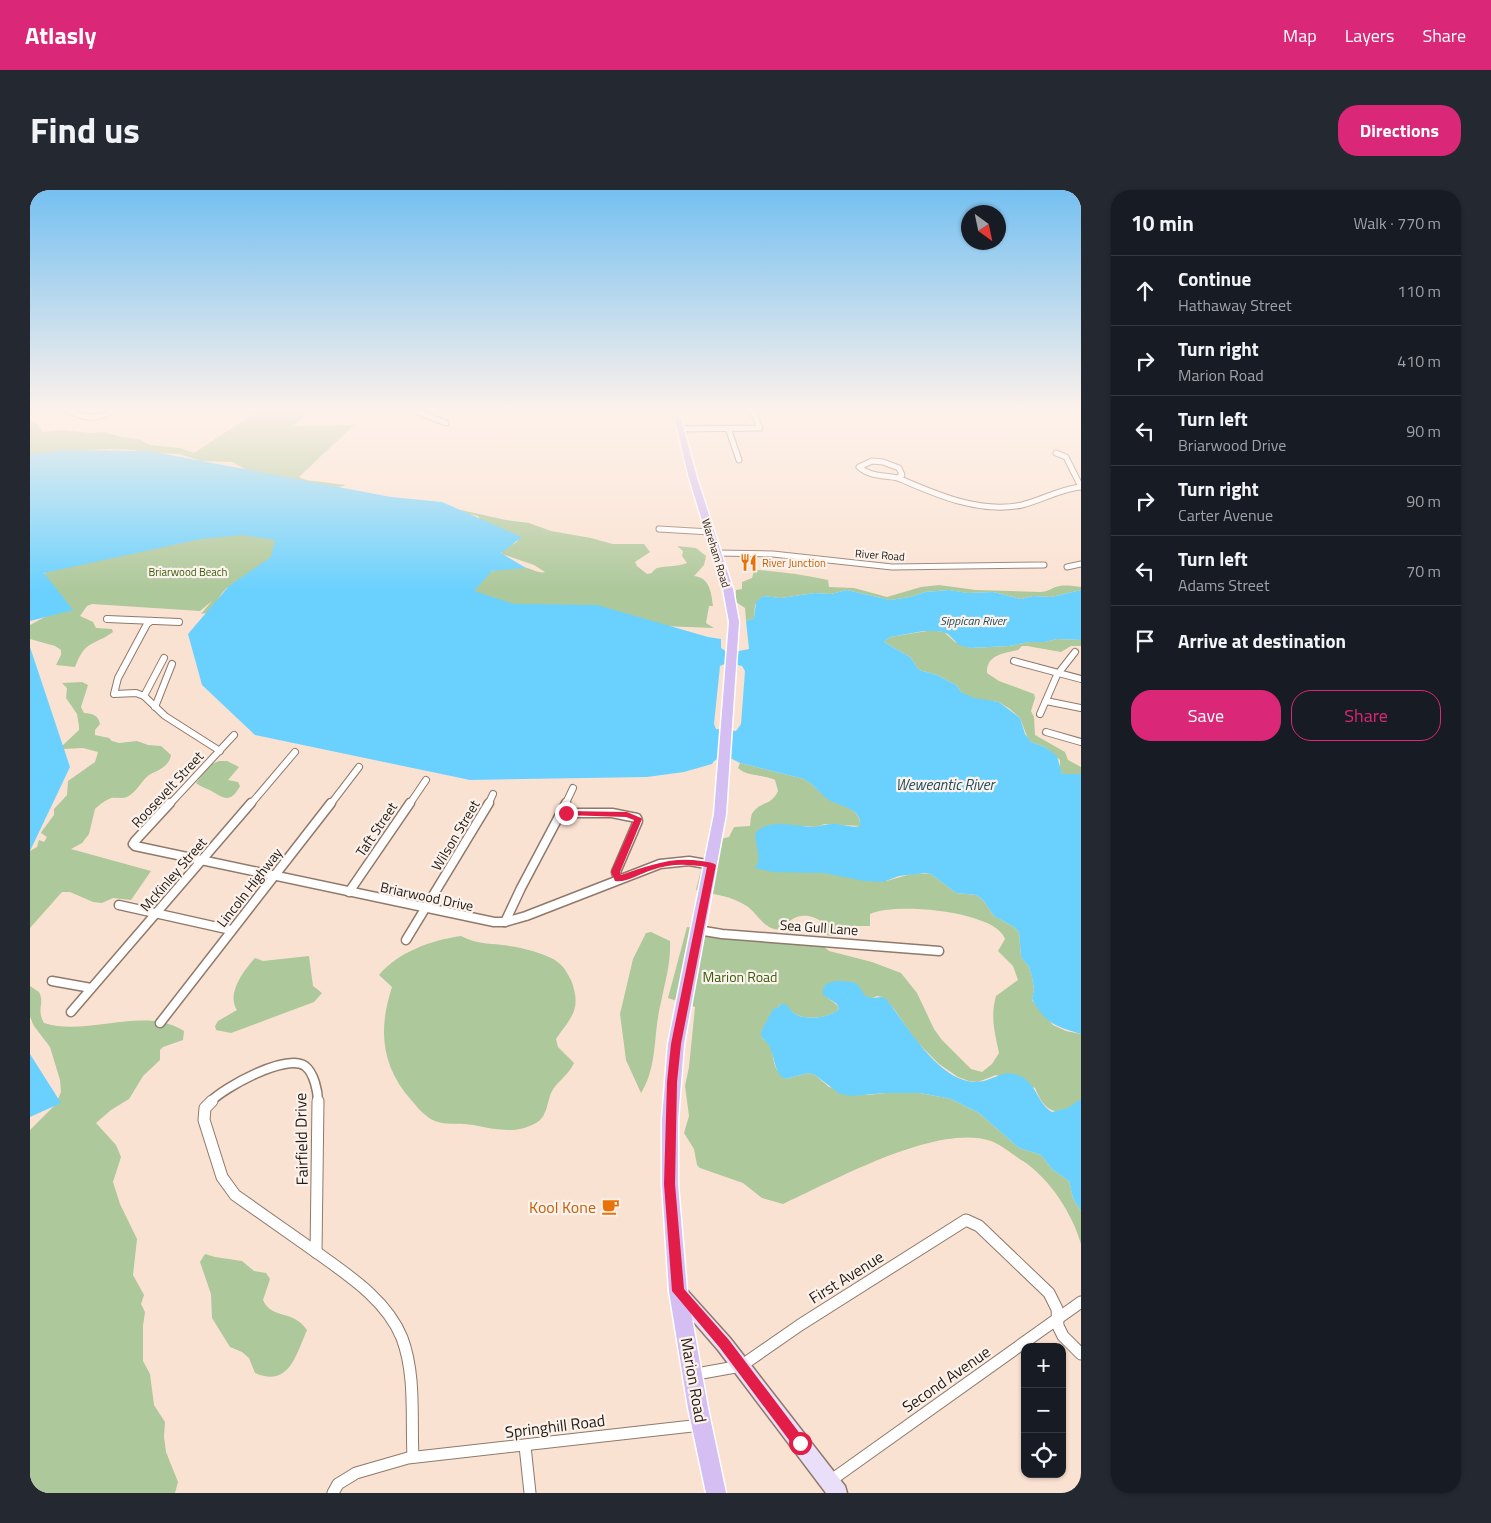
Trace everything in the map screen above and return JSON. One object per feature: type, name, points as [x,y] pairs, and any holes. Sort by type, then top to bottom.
[{"type":"main road","name":"Wareham Road","points":[[692,469],[732,606],[734,634],[730,701]]},
{"type":"main road","name":"Marion Road","points":[[716,1493],[701,1425],[678,1291],[670,1184],[672,1082],[676,1044],[719,821],[730,701]]},
{"type":"street","points":[[861,469],[898,478],[919,489],[979,505],[997,507],[1021,505],[1066,489],[1081,487],[1072,469]]},
{"type":"street","points":[[898,478],[902,475],[899,469]]},
{"type":"street","points":[[659,529],[710,532]]},
{"type":"street","name":"River Road","points":[[716,552],[773,554],[892,567],[1044,565]]},
{"type":"street","points":[[1067,567],[1081,564]]},
{"type":"street","points":[[107,619],[179,622]]},
{"type":"street","points":[[151,621],[147,624],[118,678],[114,694],[144,696],[165,716],[220,752]]},
{"type":"street","points":[[1040,714],[1057,675],[1076,652]]},
{"type":"street","points":[[144,696],[164,658]]},
{"type":"street","points":[[1014,661],[1081,678]]},
{"type":"street","points":[[155,707],[172,664]]},
{"type":"street","points":[[1046,701],[1081,708]]},
{"type":"street","points":[[1046,732],[1081,742]]},
{"type":"street","name":"Roosevelt Street","points":[[133,844],[234,736]]},
{"type":"street","name":"McKinley Street","points":[[70,1012],[295,752]]},
{"type":"street","name":"Lincoln Highway","points":[[160,1023],[359,767]]},
{"type":"street","name":"Taft Street","points":[[349,892],[426,780]]},
{"type":"street","points":[[505,922],[522,881],[573,788]]},
{"type":"street","name":"Wilson Street","points":[[406,940],[484,813],[493,794]]},
{"type":"street","points":[[561,813],[604,813],[637,818],[638,821],[616,872],[618,879]]},
{"type":"street","name":"Briarwood Drive","points":[[133,844],[273,877],[494,922],[505,922],[526,916],[618,879],[671,862],[689,861],[712,865]]},
{"type":"street","points":[[119,905],[231,930]]},
{"type":"street","name":"Sea Gull Lane","points":[[698,930],[722,934],[939,951]]},
{"type":"street","points":[[52,981],[92,988]]},
{"type":"street","name":"Fairfield Drive","points":[[316,1252],[318,1095],[311,1072],[304,1065],[290,1063],[253,1074],[230,1086],[205,1108],[204,1120],[222,1177],[235,1194],[338,1268],[373,1299],[393,1322],[402,1340],[409,1368],[413,1457]]},
{"type":"street","name":"First Avenue","points":[[741,1366],[800,1325],[966,1220],[971,1221],[1011,1256],[1049,1293],[1054,1301],[1058,1318]]},
{"type":"street","points":[[678,1291],[741,1366],[834,1487]]},
{"type":"street","name":"Second Avenue","points":[[834,1487],[1081,1302]]},
{"type":"street","points":[[1058,1318],[1058,1326],[1063,1336],[1081,1354]]},
{"type":"street","points":[[693,1377],[702,1373],[741,1366]]},
{"type":"street","name":"Springhill Road","points":[[333,1493],[338,1484],[356,1473],[413,1457],[701,1425]]},
{"type":"street","points":[[525,1446],[530,1493]]},
{"type":"green space","points":[[245,469],[308,469],[299,477],[306,480],[346,485],[336,488],[246,473]]},
{"type":"green space","points":[[452,508],[529,523],[551,531],[613,544],[644,544],[650,552],[635,562],[647,574],[657,568],[687,563],[682,556],[683,551],[677,546],[696,548],[706,556],[704,565],[694,576],[699,577],[709,587],[713,606],[709,606],[706,623],[714,628],[662,626],[475,599],[472,578],[510,567],[523,567],[545,572],[534,565],[502,554],[502,550],[517,542],[518,538],[483,523],[478,516],[454,511]]},
{"type":"green space","name":"Briarwood Beach","points":[[248,529],[272,533],[280,538],[279,541],[284,545],[283,548],[260,572],[228,587],[221,594],[211,612],[201,614],[212,601],[200,611],[92,604],[87,606],[80,616],[93,622],[96,628],[112,629],[113,632],[86,648],[75,667],[56,665],[61,655],[61,650],[55,646],[30,639],[30,625],[58,610],[57,607],[41,600],[39,589],[48,565],[65,557],[200,531]]},
{"type":"green space","points":[[759,570],[828,580],[829,587],[854,588],[887,597],[921,587],[939,585],[976,590],[1040,592],[1067,586],[1081,587],[1081,590],[1051,597],[1033,596],[1021,599],[993,592],[968,593],[949,590],[925,592],[910,597],[890,600],[847,590],[831,594],[815,593],[781,598],[763,596],[755,605],[754,618],[746,621],[745,608],[736,602],[736,590],[742,589],[742,582],[752,578],[754,571]]},
{"type":"green space","points":[[933,630],[944,632],[955,642],[970,648],[1009,646],[1057,639],[1081,640],[1081,646],[1071,646],[1061,652],[1022,646],[1018,650],[997,656],[989,662],[987,673],[999,681],[1034,694],[1035,698],[1031,711],[1034,717],[1035,735],[1065,752],[1068,760],[1081,767],[1081,774],[1062,774],[1060,760],[1045,747],[1028,739],[1020,718],[1010,709],[999,702],[979,700],[968,696],[961,692],[956,685],[937,675],[919,670],[910,657],[884,642],[890,637]]},
{"type":"green space","points":[[82,682],[88,685],[81,707],[84,713],[96,716],[100,724],[95,730],[95,735],[109,738],[119,743],[137,741],[148,745],[161,746],[171,755],[166,765],[149,775],[130,795],[125,798],[111,798],[97,807],[89,834],[82,843],[71,849],[151,871],[131,900],[113,898],[102,903],[93,902],[70,892],[62,892],[30,928],[30,851],[37,847],[39,840],[44,842],[47,837],[41,833],[54,815],[54,809],[67,795],[68,781],[95,762],[98,752],[83,748],[62,749],[62,746],[79,730],[79,726],[77,714],[66,698],[67,688],[62,683]]},
{"type":"green space","points":[[219,761],[227,761],[239,767],[228,780],[238,782],[240,786],[228,798],[196,783],[209,765]]},
{"type":"green space","points":[[740,763],[804,779],[826,797],[853,811],[860,820],[860,826],[825,824],[816,827],[803,826],[886,881],[915,873],[931,874],[956,893],[976,895],[983,900],[994,916],[1014,927],[1019,932],[1021,957],[1029,967],[1032,977],[1034,989],[1032,1000],[1053,1025],[1066,1031],[1081,1034],[1081,1099],[1066,1110],[1059,1111],[1048,1108],[1039,1097],[1035,1088],[996,1075],[978,1082],[958,1077],[939,1064],[916,1041],[894,1009],[882,997],[877,996],[867,1000],[824,995],[837,1005],[839,1009],[819,1017],[797,1015],[781,1004],[761,1032],[761,1037],[771,1049],[777,1070],[785,1079],[808,1073],[815,1075],[829,1087],[868,1095],[920,1093],[951,1099],[979,1113],[1019,1148],[1041,1155],[1053,1170],[1069,1181],[1073,1198],[1081,1211],[1081,1244],[1072,1220],[1051,1187],[1033,1168],[991,1141],[968,1138],[942,1140],[914,1147],[857,1169],[783,1204],[762,1198],[743,1183],[700,1168],[697,1165],[694,1149],[684,1133],[689,1116],[685,1086],[689,1067],[695,1007],[668,998],[687,927],[822,945],[829,951],[872,962],[901,973],[917,993],[934,1029],[942,1040],[971,1069],[982,1072],[992,1064],[999,1053],[993,1018],[996,996],[1018,980],[1013,966],[998,951],[1005,939],[998,929],[965,916],[921,909],[883,910],[870,914],[870,926],[851,926],[848,934],[830,936],[812,929],[822,922],[815,918],[799,916],[790,921],[783,929],[771,928],[750,908],[740,902],[696,890],[708,842],[729,837],[734,827],[750,826],[751,816],[757,808],[772,799],[778,791],[775,780],[742,771],[738,768]]},
{"type":"green space","points":[[651,932],[670,941],[670,957],[659,1014],[653,1061],[641,1093],[626,1060],[620,1014],[633,959],[646,933]]},
{"type":"green space","points":[[461,936],[477,942],[533,951],[549,957],[560,964],[571,980],[576,998],[574,1012],[556,1039],[558,1047],[574,1063],[551,1093],[540,1120],[528,1127],[505,1130],[434,1121],[421,1111],[402,1088],[388,1061],[384,1033],[385,1018],[392,987],[379,975],[396,960],[416,948]]},
{"type":"green space","points":[[309,956],[313,986],[322,993],[314,1002],[231,1033],[216,1030],[215,1026],[218,1021],[237,1010],[234,1004],[235,990],[246,969],[255,958],[263,961]]},
{"type":"green space","points":[[30,986],[39,992],[41,996],[41,1014],[44,1023],[78,1026],[151,1021],[168,1024],[184,1031],[183,1040],[163,1047],[160,1050],[160,1060],[143,1076],[129,1099],[111,1110],[96,1123],[116,1145],[121,1157],[113,1182],[120,1204],[137,1239],[133,1275],[144,1295],[141,1304],[145,1312],[143,1361],[150,1374],[154,1405],[165,1422],[166,1452],[178,1482],[175,1493],[30,1493],[30,1130],[56,1104],[61,1092],[60,1080],[50,1047],[34,1026],[30,1017]]},
{"type":"green space","points":[[205,1254],[242,1261],[254,1271],[266,1273],[270,1279],[263,1300],[267,1306],[277,1313],[295,1319],[307,1330],[295,1359],[283,1373],[276,1376],[267,1376],[255,1373],[249,1358],[242,1352],[230,1347],[212,1318],[211,1294],[200,1262]]},
{"type":"water","points":[[30,469],[243,469],[391,497],[442,502],[522,537],[501,553],[526,568],[492,571],[474,591],[514,604],[597,605],[708,637],[721,639],[721,648],[727,652],[749,649],[746,621],[754,618],[756,602],[763,596],[781,598],[815,593],[831,594],[847,590],[890,600],[910,597],[925,592],[949,590],[968,593],[993,592],[1021,599],[1033,596],[1051,597],[1081,590],[1081,640],[1057,639],[1009,646],[970,648],[959,645],[948,634],[940,631],[924,631],[890,637],[884,642],[910,657],[919,670],[937,675],[956,685],[961,692],[974,698],[999,702],[1020,718],[1025,734],[1031,742],[1045,747],[1057,756],[1062,774],[1081,774],[1081,1034],[1052,1023],[1042,1014],[1032,999],[1034,989],[1032,977],[1029,967],[1021,957],[1019,932],[1014,927],[994,916],[983,900],[976,895],[956,893],[931,874],[924,873],[899,876],[883,882],[864,881],[824,873],[773,872],[755,868],[759,860],[755,834],[767,826],[783,824],[814,827],[834,824],[851,827],[860,826],[858,815],[850,809],[829,800],[804,779],[740,763],[724,755],[712,764],[684,772],[647,777],[470,780],[255,735],[202,685],[188,634],[229,586],[271,557],[275,540],[242,535],[201,539],[44,573],[73,610],[30,621]],"holes":[[[727,663],[742,666],[745,671],[741,724],[736,731],[716,729],[714,724],[720,666]]]},
{"type":"water","points":[[30,647],[70,767],[30,851]]},
{"type":"water","points":[[836,981],[853,982],[859,986],[865,996],[886,999],[936,1063],[962,1080],[976,1082],[1003,1074],[1020,1076],[1026,1079],[1043,1104],[1052,1112],[1068,1108],[1081,1099],[1081,1211],[1073,1198],[1069,1181],[1053,1170],[1041,1155],[1019,1148],[979,1113],[951,1099],[920,1093],[885,1093],[852,1096],[840,1094],[815,1075],[808,1073],[785,1079],[780,1075],[770,1047],[761,1037],[761,1032],[773,1009],[778,1008],[781,1004],[786,1004],[794,1013],[802,1017],[819,1017],[835,1012],[839,1009],[837,1004],[823,995],[823,989],[826,984]]},
{"type":"water","points":[[30,1054],[61,1103],[30,1117]]},
{"type":"place","name":"River Junction","points":[[748,563]]},
{"type":"place","name":"Kool Kone","points":[[610,1207]]},
{"type":"route","points":[[566,813],[604,813],[633,816],[638,819],[616,872],[618,879],[671,862],[689,861],[712,865],[685,994],[676,1044],[672,1082],[670,1184],[678,1291],[724,1344],[800,1443]]},
{"type":"water label","name":"Sippican River","points":[[973,620]]},
{"type":"water label","name":"Weweantic River","points":[[945,784]]}]
